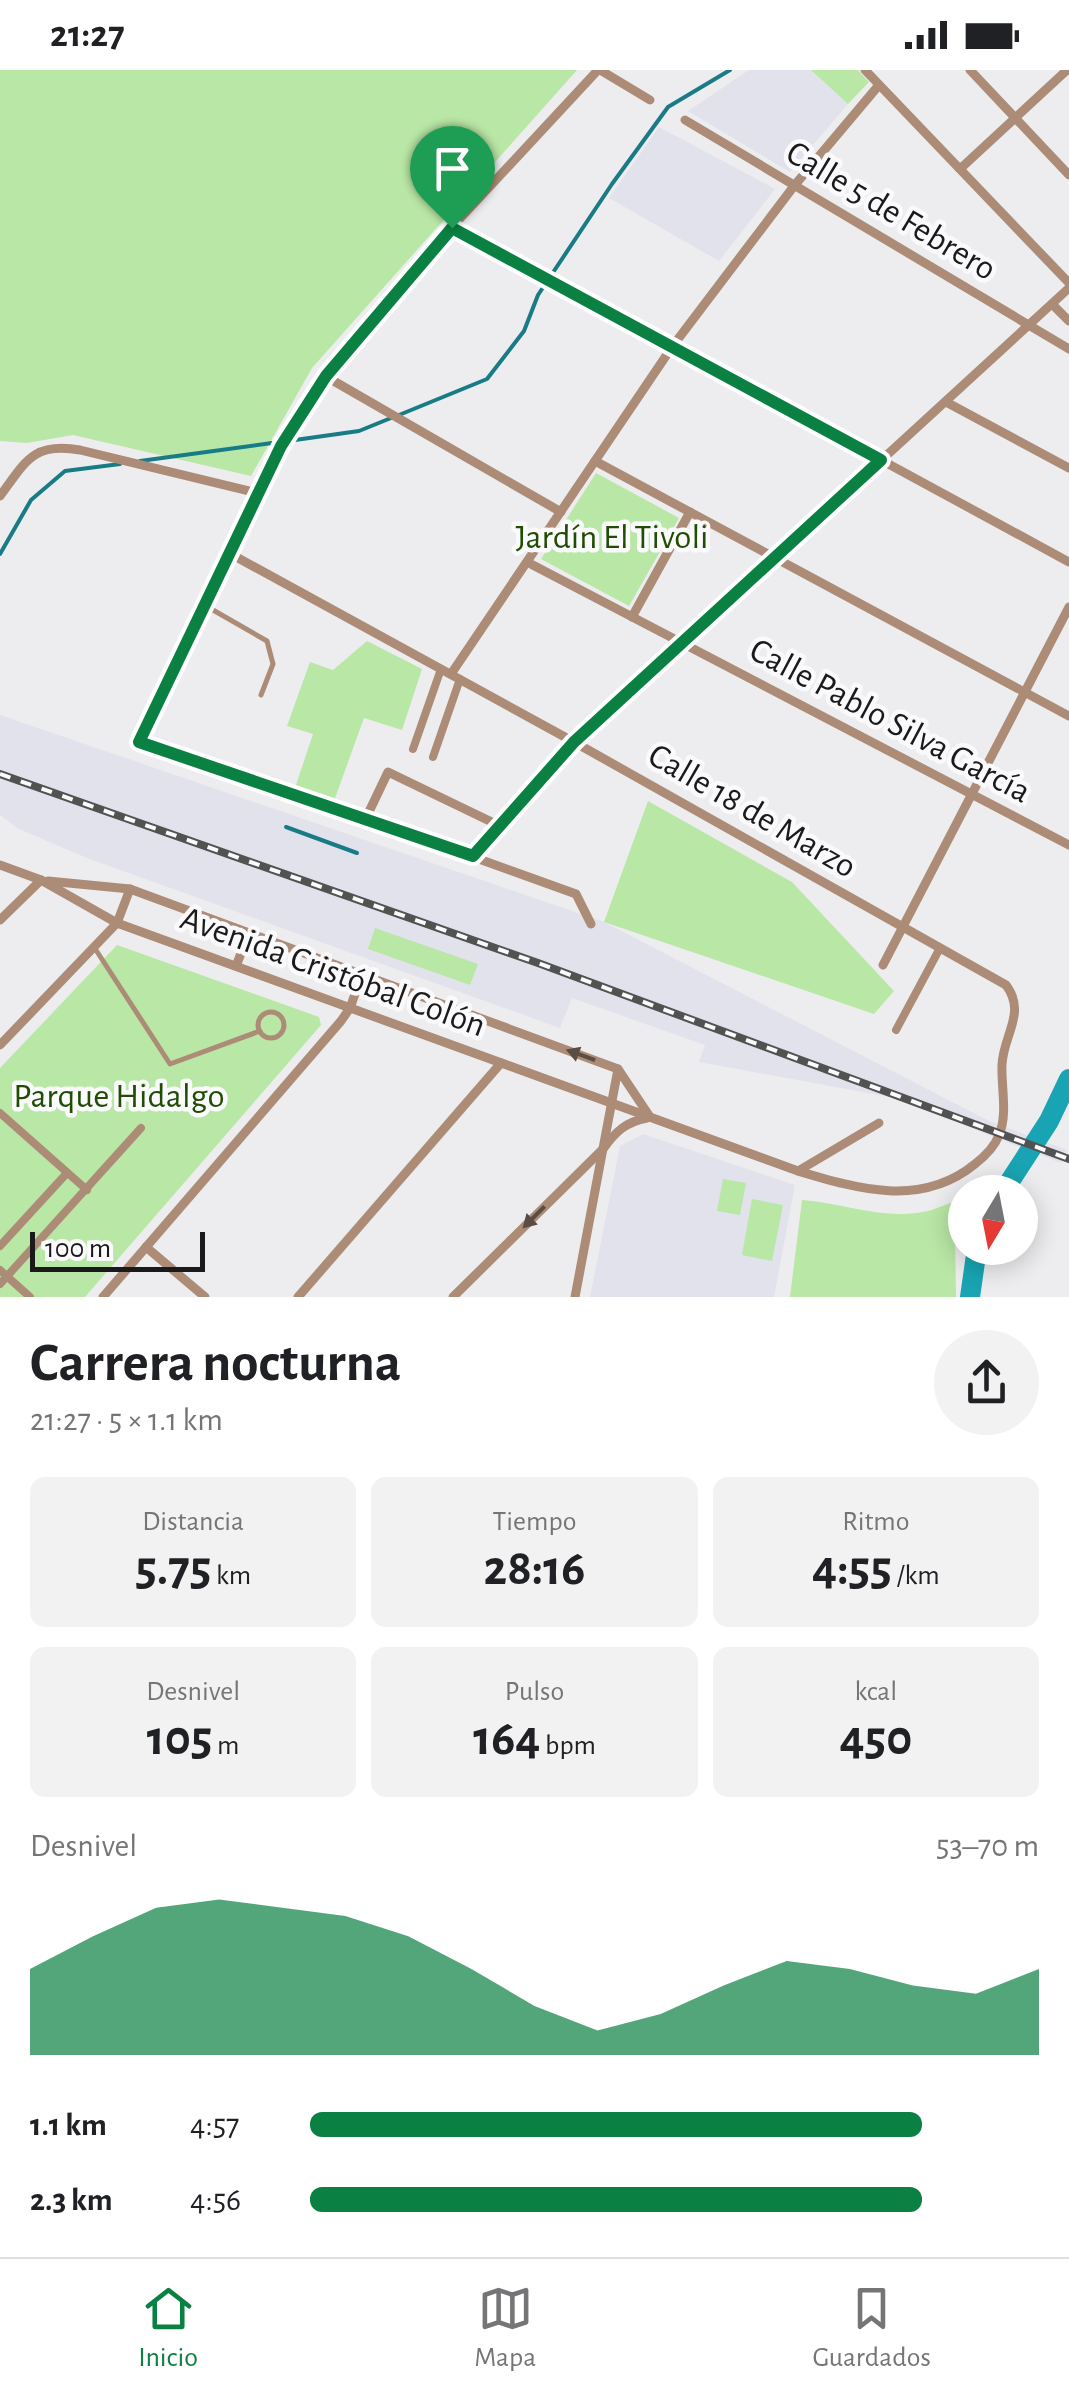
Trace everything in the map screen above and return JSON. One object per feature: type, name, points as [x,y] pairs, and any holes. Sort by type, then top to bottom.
[{"type":"street","points":[[590,924],[576,894],[139,742],[284,442],[326,376],[452,228],[599,70],[650,100]]},
{"type":"street","points":[[473,856],[574,742],[1069,286],[865,70]]},
{"type":"street","points":[[970,70],[1069,175]]},
{"type":"street","points":[[960,170],[1066,70]]},
{"type":"street","points":[[441,669],[414,745],[434,752],[455,677],[527,562],[672,347],[794,186],[880,86]]},
{"type":"street","name":"Calle 5 de Febrero","points":[[685,120],[1069,349]]},
{"type":"street","points":[[452,228],[1069,562]]},
{"type":"street","points":[[1052,304],[1069,321]]},
{"type":"street","points":[[326,376],[561,512]]},
{"type":"street","points":[[946,402],[1069,468]]},
{"type":"street","points":[[0,496],[24,463],[40,450],[60,447],[258,493]]},
{"type":"street","points":[[595,461],[1069,716]]},
{"type":"street","points":[[632,617],[690,512]]},
{"type":"street","name":"Calle 18 de Marzo","points":[[230,552],[1006,985],[1015,997],[1016,1018],[1002,1063],[1000,1135]]},
{"type":"street","name":"Calle Pablo Silva García","points":[[527,562],[1069,845]]},
{"type":"street","points":[[883,965],[1069,607]]},
{"type":"street","points":[[366,818],[388,772],[500,826]]},
{"type":"street","name":"Avenida Cristóbal Colón","points":[[0,865],[41,880],[117,923],[798,1171],[859,1189],[913,1191],[942,1184],[984,1156],[1000,1135]]},
{"type":"street","points":[[0,920],[41,880]]},
{"type":"street","name":"Avenida Cristóbal Colón","points":[[41,880],[130,889],[618,1069]]},
{"type":"street","points":[[0,1045],[117,923],[130,889]]},
{"type":"street","points":[[236,966],[248,932]]},
{"type":"street","points":[[896,1030],[940,948]]},
{"type":"street","points":[[103,1297],[350,1008],[362,974]]},
{"type":"street","points":[[298,1297],[501,1063]]},
{"type":"street","points":[[575,1297],[618,1069]]},
{"type":"street","points":[[453,1297],[624,1125],[651,1117],[618,1069]]},
{"type":"street","points":[[0,1113],[86,1190]]},
{"type":"street","points":[[798,1171],[879,1123]]},
{"type":"street","points":[[0,1284],[4,1273],[142,1128]]},
{"type":"street","points":[[0,1246],[68,1173]]},
{"type":"street","points":[[146,1247],[206,1297]]},
{"type":"street","points":[[4,1273],[30,1297]]},
{"type":"lane","points":[[204,605],[267,641],[272,664],[262,695]]},
{"type":"lane","points":[[94,947],[170,1064],[260,1031]]},
{"type":"lane","points":[[262,1014],[282,1016],[284,1024],[279,1035],[267,1037],[260,1031],[258,1022],[262,1014]]},
{"type":"shaded area","points":[[749,70],[811,70],[848,104],[790,172],[688,111]]},
{"type":"shaded area","points":[[659,127],[775,189],[719,261],[609,198]]},
{"type":"shaded area","points":[[0,715],[604,922],[987,1120],[1067,1150],[1061,1163],[895,1098],[699,1062],[705,1045],[572,998],[560,1028],[87,858],[19,829],[0,815]]},
{"type":"shaded area","points":[[643,1134],[795,1185],[774,1297],[590,1297],[620,1146]]},
{"type":"green space","points":[[0,70],[577,70],[312,368],[251,476],[73,435],[27,443],[0,441]]},
{"type":"green space","points":[[811,70],[858,70],[869,82],[848,104]]},
{"type":"green space","name":"Jardín El Tivoli","points":[[596,473],[679,518],[629,606],[541,559]]},
{"type":"green space","points":[[367,641],[422,669],[402,730],[364,718],[334,801],[295,788],[313,734],[287,726],[310,662],[333,670]]},
{"type":"green space","points":[[648,801],[792,882],[894,991],[874,1014],[604,922]]},
{"type":"green space","points":[[375,928],[478,964],[470,985],[368,949]]},
{"type":"green space","name":"Parque Hidalgo","points":[[117,945],[319,1017],[321,1025],[85,1297],[0,1297],[0,1068]]},
{"type":"green space","points":[[723,1179],[746,1183],[740,1215],[717,1211]]},
{"type":"green space","points":[[752,1199],[783,1205],[772,1261],[742,1255]]},
{"type":"green space","points":[[802,1200],[881,1213],[928,1211],[948,1203],[948,1265],[956,1265],[956,1297],[790,1297]]},
{"type":"waterway","points":[[399,415],[487,379],[524,331],[538,295],[668,107],[730,70]]},
{"type":"waterway","points":[[288,441],[359,431],[391,418]]},
{"type":"waterway","points":[[140,461],[279,442]]},
{"type":"waterway","points":[[0,554],[31,500],[65,471],[120,464]]},
{"type":"waterway","points":[[286,827],[357,853]]},
{"type":"waterway","points":[[1014,1175],[1049,1121],[1069,1079]]},
{"type":"waterway","points":[[970,1297],[975,1265]]},
{"type":"railway","points":[[0,774],[538,963],[1069,1159]]},
{"type":"route","points":[[452,228],[881,460],[574,742],[473,856],[139,742],[281,446],[326,376],[452,228]]}]
